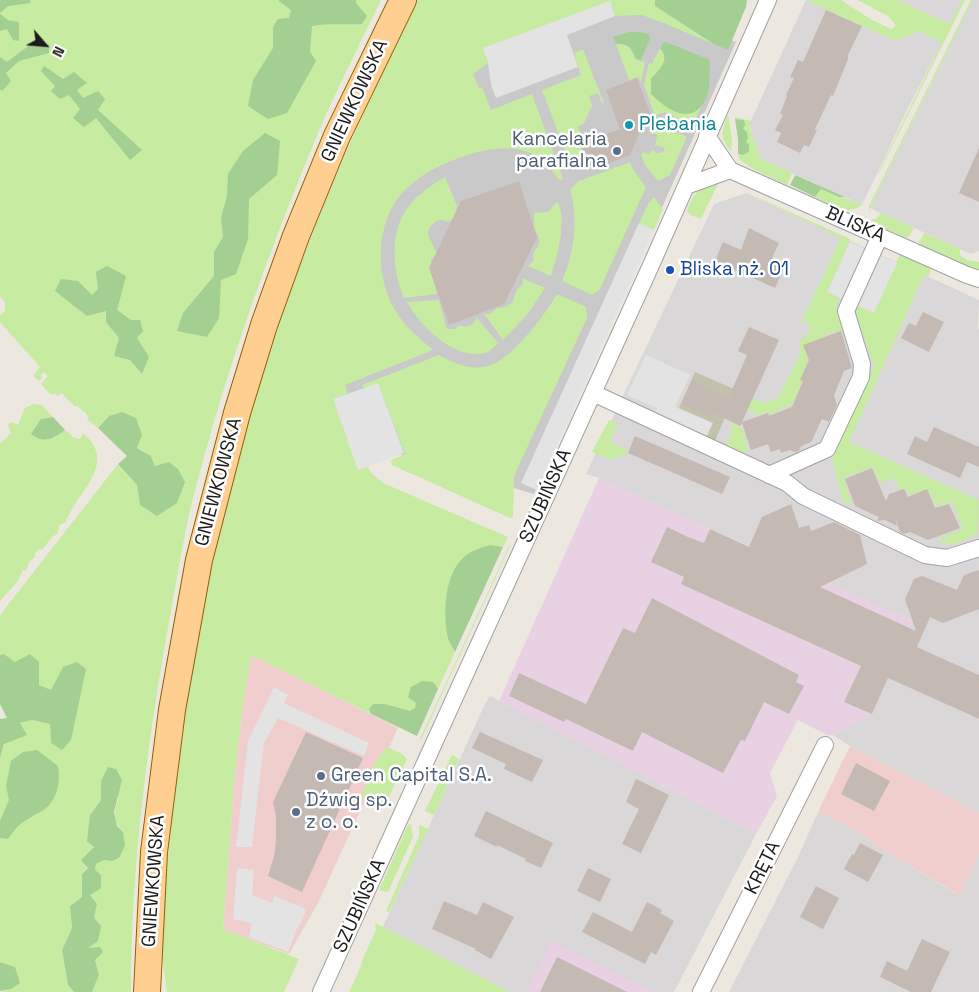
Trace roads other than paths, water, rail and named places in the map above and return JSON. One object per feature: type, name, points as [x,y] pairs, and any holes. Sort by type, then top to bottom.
[{"type":"main road","name":"GNIEWKOWSKA","points":[[147,992],[154,852],[172,710],[199,560],[232,432],[264,325],[296,236],[337,136],[403,0]]},
{"type":"street","name":"SZUBIŃSKA","points":[[321,992],[593,393],[768,0]]},
{"type":"street","points":[[686,186],[730,170],[707,136]]},
{"type":"street","name":"BLISKA","points":[[730,170],[967,276],[979,279]]},
{"type":"street","points":[[769,475],[827,449],[861,377],[862,364],[846,311],[880,236]]},
{"type":"street","points":[[593,393],[787,483],[803,496],[925,555],[947,558],[979,548]]},
{"type":"street","name":"KRĘTA","points":[[701,992],[825,745]]},
{"type":"place","name":"Plebania","points":[[629,125]]},
{"type":"place","name":"Kancelaria parafialna","points":[[617,151]]},
{"type":"place","name":"Bliska nż. 01","points":[[670,270]]},
{"type":"place","name":"Green Capital S.A.","points":[[321,776]]},
{"type":"place","name":"Dźwig sp. z o. o.","points":[[296,812]]}]
